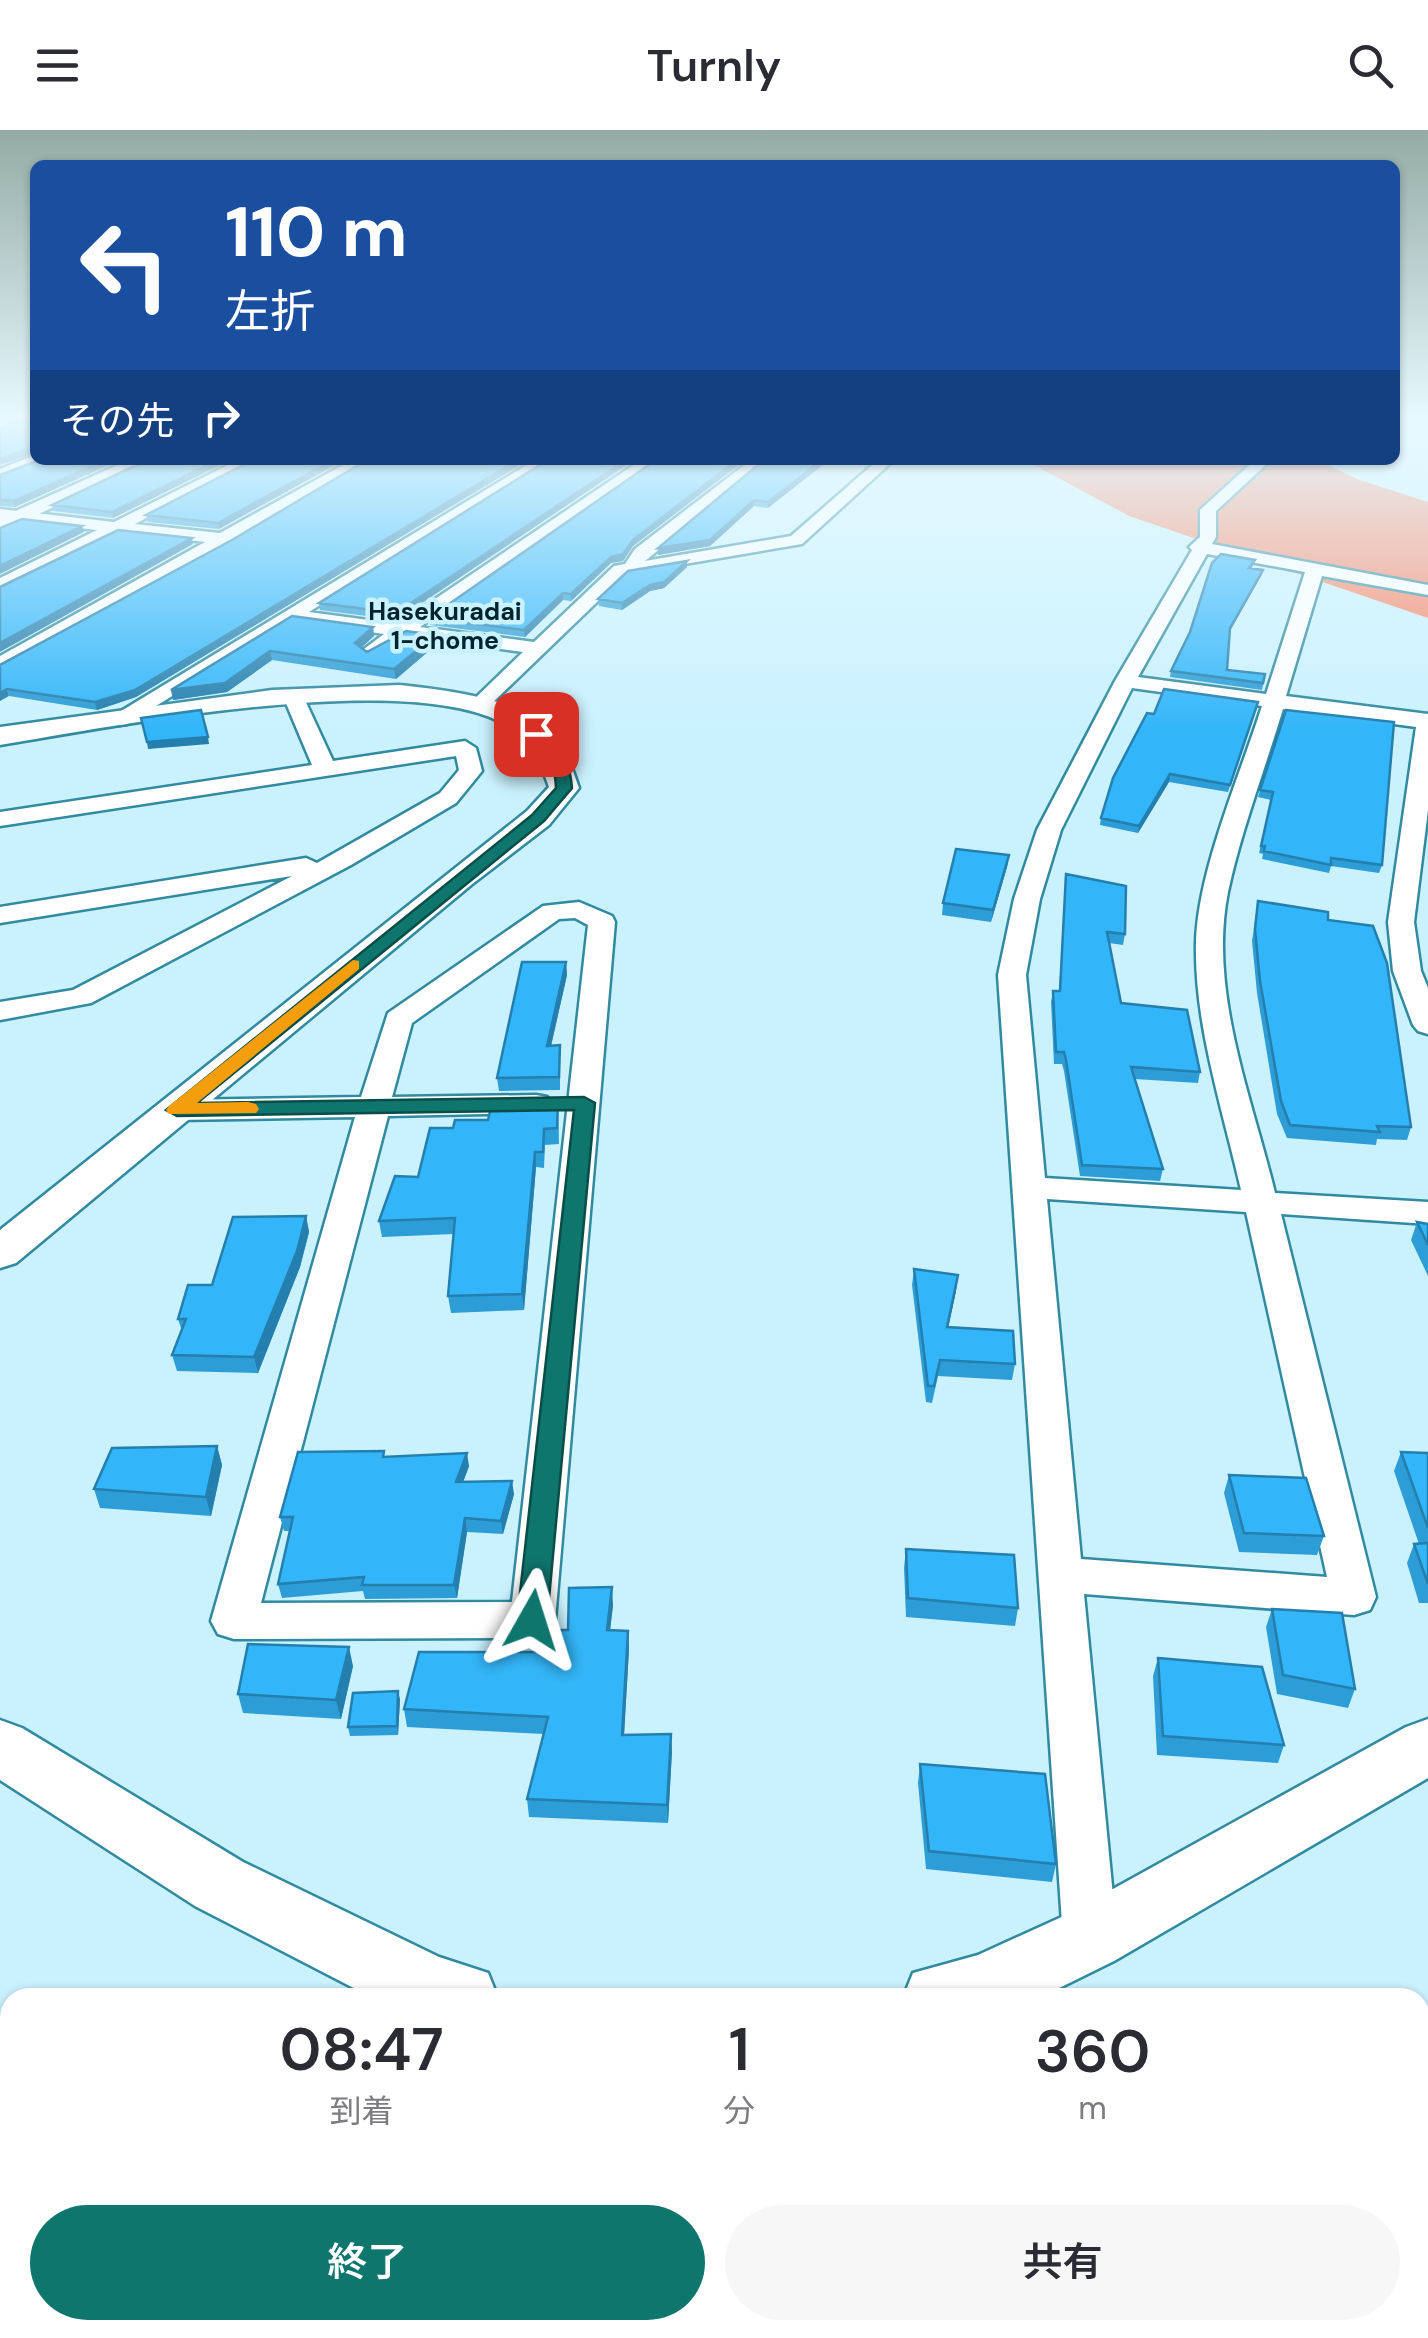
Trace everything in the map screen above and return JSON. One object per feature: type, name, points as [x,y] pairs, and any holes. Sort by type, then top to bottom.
[{"type":"street","points":[[69,522],[225,539]]},
{"type":"street","points":[[0,585],[126,522]]},
{"type":"street","points":[[0,664],[255,522]]},
{"type":"street","points":[[118,719],[443,522]]},
{"type":"street","points":[[370,652],[559,522]]},
{"type":"street","points":[[634,565],[642,553],[681,522]]},
{"type":"street","points":[[480,704],[620,570],[796,540],[817,522]]},
{"type":"street","points":[[1090,1938],[1012,974],[1026,900],[1049,830],[1125,680],[1198,547],[1208,537],[1208,522]]},
{"type":"street","points":[[1198,547],[1428,590]]},
{"type":"street","points":[[1062,1576],[1354,1597],[1214,1004],[1210,941],[1215,893],[1315,570]]},
{"type":"street","points":[[289,615],[535,648]]},
{"type":"street","points":[[1125,680],[1428,721],[1401,922],[1407,971],[1428,1025]]},
{"type":"street","points":[[0,736],[293,696],[364,692],[480,704],[518,719],[554,748],[562,767],[564,788],[538,818],[0,1254]]},
{"type":"street","points":[[293,696],[325,769]]},
{"type":"street","points":[[0,820],[465,748],[471,772],[448,798],[342,860],[80,997],[0,1011]]},
{"type":"street","points":[[0,914],[342,860]]},
{"type":"street","points":[[579,910],[602,922],[532,1620],[234,1622],[374,1106],[398,1018],[552,912],[579,910]]},
{"type":"street","points":[[177,1110],[584,1103]]},
{"type":"street","points":[[1028,1187],[1428,1213]]},
{"type":"street","points":[[983,1988],[1090,1938],[1428,1746]]},
{"type":"street","points":[[0,1747],[219,1884],[427,1988]]},
{"type":"shaded area","points":[[1147,522],[1428,522],[1428,618]]},
{"type":"building","points":[[15,522],[82,526],[0,566],[0,528]]},
{"type":"building","points":[[262,522],[415,522],[135,690],[95,702],[7,689],[0,693],[0,665]]},
{"type":"building","points":[[449,522],[533,522],[396,613],[319,603]]},
{"type":"building","points":[[567,522],[656,522],[571,594],[563,593],[524,630],[429,618]]},
{"type":"building","points":[[689,522],[730,522],[710,540],[658,548]]},
{"type":"building","points":[[118,530],[192,538],[0,643],[0,587]]},
{"type":"building","points":[[1221,554],[1255,560],[1249,568],[1263,570],[1230,628],[1227,670],[1265,674],[1263,683],[1171,671],[1190,632],[1212,563]]},
{"type":"building","points":[[687,561],[664,582],[650,585],[622,603],[598,599],[628,571]]},
{"type":"building","points":[[292,616],[373,627],[355,643],[367,652],[406,631],[436,635],[394,669],[270,651],[225,683],[171,690]]},
{"type":"building","points":[[1164,689],[1258,702],[1230,785],[1170,774],[1139,826],[1101,818],[1113,778],[1147,713],[1154,714]]},
{"type":"building","points":[[201,710],[208,737],[147,742],[141,718]]},
{"type":"building","points":[[1286,710],[1394,722],[1382,865],[1331,858],[1331,865],[1264,851],[1265,846],[1261,846],[1273,792],[1260,790]]},
{"type":"building","points":[[956,849],[1009,855],[993,910],[943,903]]},
{"type":"building","points":[[1066,874],[1126,886],[1125,934],[1107,932],[1121,1003],[1187,1010],[1200,1072],[1131,1067],[1163,1169],[1082,1165],[1066,1060],[1064,1052],[1056,1052],[1053,991],[1060,991]]},
{"type":"building","points":[[1258,901],[1328,912],[1328,920],[1373,926],[1387,963],[1411,1127],[1377,1126],[1380,1132],[1290,1125],[1281,1101],[1260,981],[1255,929]]},
{"type":"building","points":[[522,962],[566,962],[547,1046],[560,1045],[559,1077],[497,1078]]},
{"type":"building","points":[[558,1101],[557,1128],[544,1129],[543,1152],[535,1152],[522,1294],[448,1296],[455,1218],[379,1221],[395,1176],[418,1177],[430,1128],[453,1128],[455,1120],[488,1120],[492,1103]]},
{"type":"building","points":[[306,1216],[297,1251],[254,1357],[172,1355],[186,1319],[178,1319],[188,1285],[212,1285],[233,1217]]},
{"type":"building","points":[[1417,1222],[1428,1224],[1428,1245]]},
{"type":"building","points":[[914,1269],[958,1275],[947,1327],[1013,1331],[1015,1364],[940,1360],[934,1386],[928,1386]]},
{"type":"building","points":[[217,1446],[206,1497],[94,1489],[112,1448]]},
{"type":"building","points":[[384,1451],[383,1457],[467,1453],[456,1482],[512,1481],[501,1521],[465,1518],[454,1585],[362,1585],[364,1577],[278,1584],[293,1517],[280,1517],[298,1452]]},
{"type":"building","points":[[1401,1452],[1428,1453],[1428,1528]]},
{"type":"building","points":[[1229,1475],[1306,1478],[1324,1536],[1244,1533]]},
{"type":"building","points":[[1428,1543],[1428,1584],[1414,1544]]},
{"type":"building","points":[[906,1549],[1014,1555],[1018,1608],[908,1598]]},
{"type":"building","points":[[612,1587],[607,1630],[628,1631],[622,1735],[671,1734],[667,1805],[527,1799],[548,1717],[404,1709],[419,1652],[553,1652],[553,1630],[568,1630],[569,1588]]},
{"type":"building","points":[[1272,1609],[1342,1613],[1355,1689],[1283,1675]]},
{"type":"building","points":[[248,1644],[349,1647],[336,1700],[238,1694]]},
{"type":"building","points":[[1158,1658],[1262,1667],[1284,1745],[1163,1736]]},
{"type":"building","points":[[398,1691],[397,1726],[348,1727],[353,1693]]},
{"type":"building","points":[[920,1764],[1045,1774],[1056,1864],[929,1851]]},
{"type":"slow traffic","points":[[248,1109],[177,1110],[353,965]]},
{"type":"district","name":"Hasekuradai 1-chome","points":[[445,626]]},
{"type":"route","points":[[532,1620],[584,1103],[177,1110],[458,878],[538,818],[564,788],[562,767],[554,748],[536,734]]}]
